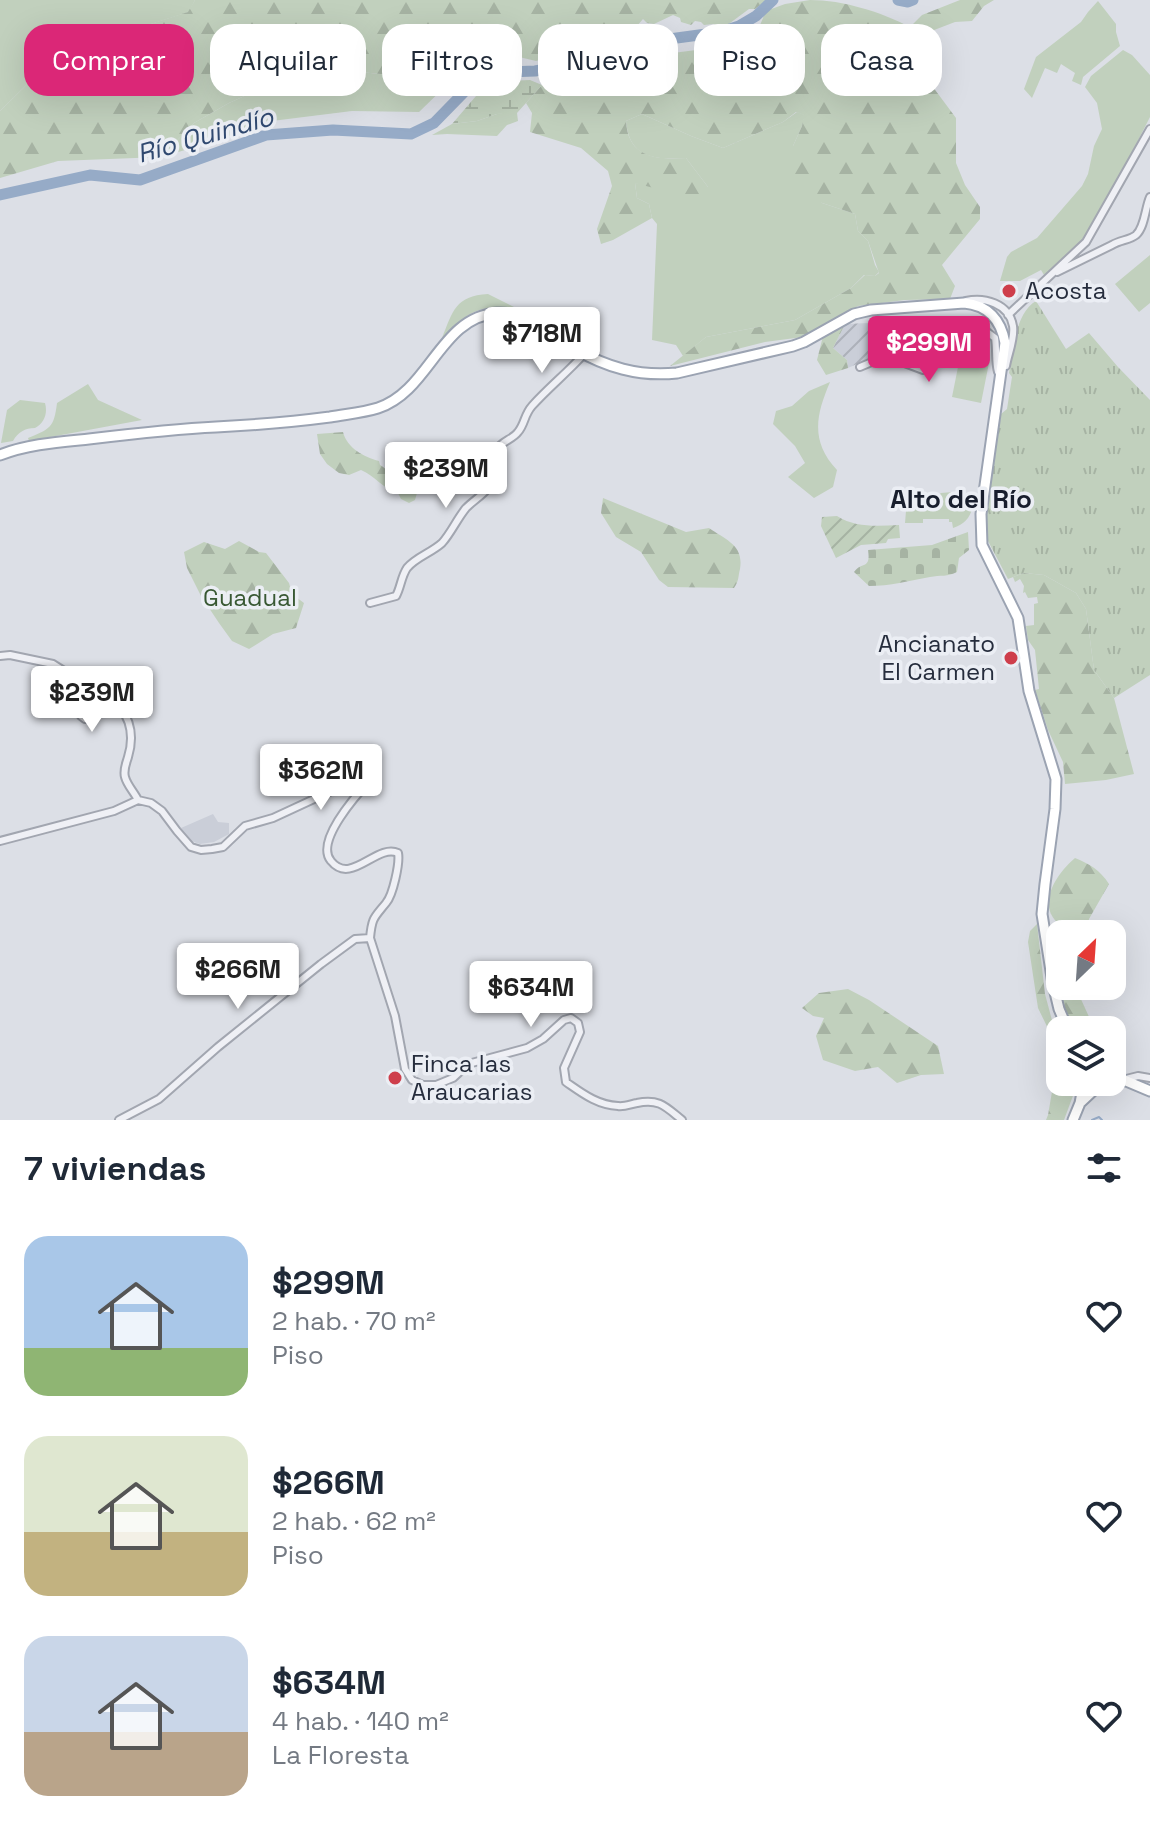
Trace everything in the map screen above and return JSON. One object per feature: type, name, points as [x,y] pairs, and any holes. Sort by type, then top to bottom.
[{"type":"main road","points":[[0,455],[31,445],[190,428],[277,423],[366,411],[386,405],[404,394],[460,328],[484,315],[504,313],[519,316],[584,354],[622,370],[645,374],[677,373],[793,346],[854,314],[871,310],[952,304],[979,306],[992,314],[1000,325],[1005,343],[980,538],[1018,618],[1029,691],[1056,779],[1042,914],[1053,984],[1062,1016]]},
{"type":"main road","points":[[1126,1084],[1150,1091]]},
{"type":"main road","points":[[1073,1120],[1081,1096]]},
{"type":"main road","points":[[1080,1103],[1087,1096]]},
{"type":"street","points":[[1008,315],[1091,236],[1150,129]]},
{"type":"street","points":[[1054,273],[1120,240],[1132,238],[1139,232],[1150,197]]},
{"type":"street","points":[[952,304],[985,299],[998,305],[1013,325],[993,424]]},
{"type":"street","points":[[860,367],[886,356],[923,370],[987,332],[995,338],[1000,378]]},
{"type":"street","points":[[370,603],[396,596],[408,568],[419,557],[441,544],[466,509],[489,487],[496,450],[520,431],[524,417],[533,405],[584,354]]},
{"type":"street","points":[[0,656],[10,655],[53,664],[64,671],[81,716],[85,719],[92,717],[96,700],[103,692],[116,700],[129,721],[133,737],[124,772],[138,800]]},
{"type":"street","points":[[0,841],[114,811],[138,800],[151,803],[162,811],[191,847],[212,849],[223,847],[243,827],[273,818],[366,774],[371,775],[371,780],[356,794],[338,822],[326,846],[328,858],[343,869],[358,866],[387,850],[398,853],[399,861],[388,900],[376,914],[370,938],[395,1016],[405,1069],[412,1080],[423,1085],[436,1085],[453,1078],[468,1064],[527,1048],[571,1018],[578,1023],[580,1032],[564,1068],[566,1082],[597,1102],[620,1107],[654,1101],[663,1104],[682,1120]]},
{"type":"street","points":[[119,1120],[159,1099],[218,1047],[355,939],[370,938]]},
{"type":"street","points":[[1126,1078],[1150,1078]]},
{"type":"shaded area","points":[[869,323],[880,335],[897,340],[892,354],[878,354],[848,368],[847,360],[833,348],[845,324]]},
{"type":"shaded area","points":[[213,814],[218,822],[229,823],[229,834],[214,842],[200,844],[185,836],[181,828]]},
{"type":"green space","points":[[0,0],[195,0],[189,12],[151,24],[24,24],[24,87],[0,111]]},
{"type":"green space","points":[[195,0],[767,0],[729,24],[695,21],[691,25],[673,15],[654,24],[643,19],[639,24],[538,24],[536,61],[522,58],[522,24],[382,24],[382,74],[366,73],[366,24],[210,24],[210,96],[244,96],[194,123],[161,157],[58,161],[0,178],[0,111],[24,87],[24,96],[194,96],[194,24],[150,24],[188,12]]},
{"type":"green space","points":[[810,0],[835,2],[887,16],[904,24],[821,24],[821,96],[940,96],[956,118],[956,163],[965,185],[980,207],[980,219],[942,265],[955,286],[950,299],[905,300],[858,306],[803,337],[765,342],[670,366],[706,337],[795,320],[851,288],[865,275],[875,276],[879,273],[868,241],[858,231],[855,214],[822,203],[793,175],[793,146],[804,115],[796,112],[783,122],[723,148],[642,114],[626,121],[628,133],[638,149],[654,157],[686,158],[708,187],[698,200],[635,183],[637,198],[649,204],[652,218],[601,244],[597,229],[612,186],[608,171],[581,148],[530,132],[532,113],[526,103],[538,90],[538,96],[678,96],[678,52],[694,50],[694,96],[805,96],[805,24],[760,24],[766,11]]},
{"type":"green space","points":[[960,0],[994,0],[984,6],[972,21],[942,27],[942,24],[913,24],[922,15]]},
{"type":"green space","points":[[1098,1],[1116,24],[1120,46],[1083,77],[1081,85],[1072,81],[1075,73],[1061,64],[1057,73],[1045,68],[1032,98],[1024,89],[1036,57],[1081,22]]},
{"type":"green space","points":[[1123,50],[1132,55],[1150,75],[1150,117],[1124,168],[1087,233],[1072,252],[1044,275],[1041,270],[1020,281],[1000,281],[1011,252],[1037,238],[1082,186],[1102,129],[1097,103],[1085,87],[1091,76]]},
{"type":"green space","points":[[366,73],[382,74],[382,96],[436,96],[419,112],[352,111],[272,121],[161,157],[194,123],[244,96],[366,96]]},
{"type":"green space","points":[[522,80],[538,83],[538,89],[517,113],[452,124],[476,96],[522,96]]},
{"type":"green space","points":[[797,112],[805,115],[793,146],[822,203],[855,214],[858,231],[868,241],[879,272],[875,276],[864,275],[851,288],[795,320],[706,337],[683,356],[676,345],[652,340],[657,224],[652,218],[649,204],[637,198],[635,183],[708,187],[686,158],[654,157],[638,149],[632,143],[626,121],[642,114],[723,148],[783,122]]},
{"type":"green space","points":[[517,113],[518,121],[507,125],[497,136],[432,135],[452,124]]},
{"type":"green space","points":[[1150,255],[1150,303],[1139,312],[1115,284]]},
{"type":"green space","points":[[488,294],[538,319],[509,309],[486,308],[464,318],[442,338],[453,313],[462,302]]},
{"type":"green space","points":[[1036,301],[1066,349],[1089,333],[1150,400],[1150,675],[1114,698],[1094,670],[1086,609],[1076,593],[1044,575],[1024,573],[1008,579],[986,533],[1001,414],[1007,409],[1012,377],[1009,373],[1014,344],[1023,314]]},
{"type":"green space","points":[[845,324],[833,348],[847,360],[848,368],[826,375],[817,360],[823,336]]},
{"type":"green space","points":[[960,357],[989,363],[981,403],[952,397]]},
{"type":"green space","points":[[830,382],[821,406],[818,428],[823,449],[837,470],[833,487],[814,498],[788,477],[805,463],[795,446],[773,424],[776,411],[792,406],[809,391]]},
{"type":"green space","points":[[88,384],[98,400],[142,420],[29,441],[28,438],[50,426],[57,403]]},
{"type":"green space","points":[[20,400],[45,403],[43,421],[35,428],[22,431],[13,441],[1,443],[7,410]]},
{"type":"green space","points":[[343,432],[352,447],[379,461],[395,478],[417,493],[415,500],[409,503],[401,499],[398,493],[361,470],[349,475],[339,473],[327,464],[320,454],[317,434]]},
{"type":"green space","points":[[953,492],[973,506],[969,517],[961,525],[953,528],[949,519],[905,523],[906,511],[928,503],[941,493]]},
{"type":"green space","points":[[603,498],[686,532],[709,528],[727,540],[736,549],[741,561],[734,588],[668,587],[659,580],[641,552],[616,537],[601,513]]},
{"type":"green space","points":[[837,516],[859,524],[899,525],[900,538],[888,539],[886,543],[861,545],[836,558],[821,526],[822,517]]},
{"type":"green space","points":[[968,532],[969,550],[959,558],[954,574],[869,586],[854,572],[867,563],[868,550],[932,545]]},
{"type":"green space","name":"Guadual","points":[[239,541],[266,553],[289,583],[292,594],[304,603],[296,628],[273,634],[249,649],[232,641],[219,623],[187,568],[184,552],[204,542],[225,549]]},
{"type":"green space","points":[[1024,573],[1044,575],[1076,593],[1086,609],[1094,670],[1114,698],[1134,774],[1065,784],[1063,762],[1035,690],[1039,689],[1035,650],[1028,640],[1026,626],[1034,625],[1037,597],[1028,598],[1023,593],[1024,586],[1020,579],[1015,582],[1013,577]]},
{"type":"green space","points":[[1075,858],[1094,868],[1109,884],[1089,920],[1056,920],[1053,917],[1049,898],[1054,883]]},
{"type":"green space","points":[[1037,924],[1045,994],[1051,1016],[1046,1016],[1046,1024],[1038,1008],[1028,942],[1030,931]]},
{"type":"green space","points":[[848,989],[938,1046],[944,1074],[921,1075],[897,1083],[878,1067],[855,1071],[823,1060],[816,1036],[824,1018],[813,1016],[802,1008],[819,993]]},
{"type":"green space","points":[[1063,1000],[1081,1000],[1089,1016],[1068,1016]]},
{"type":"green space","points":[[1051,1096],[1073,1096],[1064,1120],[1046,1120]]},
{"type":"waterway","name":"Río Quindío","points":[[0,195],[90,175],[140,180],[266,135],[333,130],[411,134],[434,123],[476,80],[507,72],[575,64],[640,43],[721,32],[756,16],[773,0]]},
{"type":"waterway","name":"Río Quindío","points":[[898,0],[913,0]]},
{"type":"waterway","points":[[1092,1120],[1099,1117],[1102,1120]]},
{"type":"place","name":"Acosta","points":[[1009,291]]},
{"type":"place","name":"Ancianato El Carmen","points":[[1011,658]]},
{"type":"place","name":"Finca las Araucarias","points":[[395,1078]]},
{"type":"district","name":"Alto del Río","points":[[961,499]]}]
